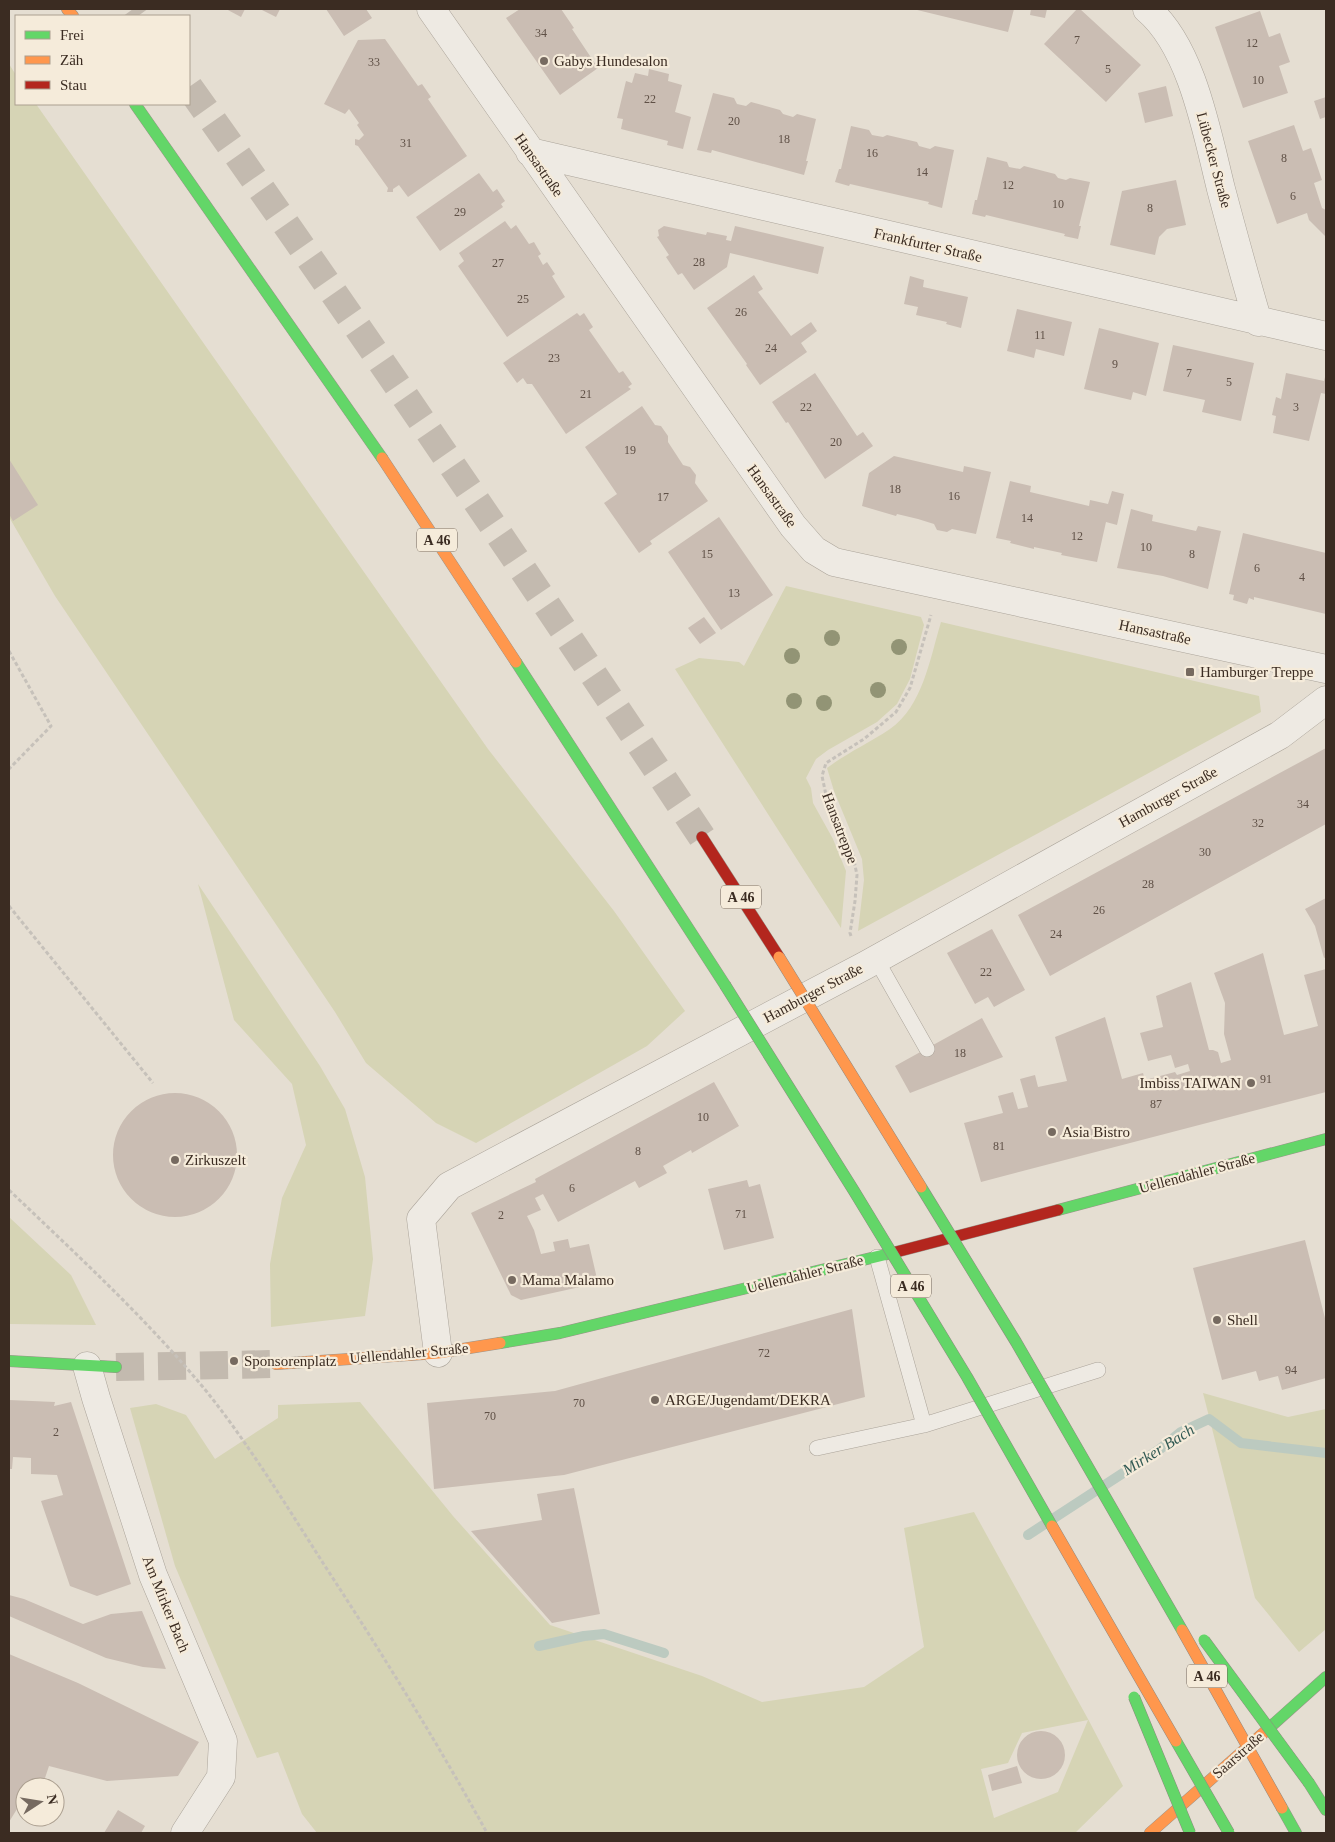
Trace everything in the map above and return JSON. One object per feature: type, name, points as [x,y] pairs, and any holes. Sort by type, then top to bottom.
[{"type":"main road","name":"A 46","points":[[136,105],[401,485],[725,985],[854,1191],[966,1378],[1229,1833]]},
{"type":"main road","name":"A 46","points":[[702,837],[912,1170],[1012,1336],[1133,1544],[1296,1833]]},
{"type":"main road","name":"Uellendahler Straße","points":[[276,1364],[438,1353],[588,1326],[877,1257],[1326,1139]]},
{"type":"main road","points":[[9,1361],[116,1367]]},
{"type":"main road","name":"A 46","points":[[1133,1544],[1309,1783],[1326,1810]]},
{"type":"main road","points":[[1090,1592],[1124,1672]]},
{"type":"main road","name":"Saarstraße","points":[[1150,1833],[1326,1677]]},
{"type":"main road","points":[[1131,1690],[1190,1833]]},
{"type":"street","name":"Hansastraße","points":[[431,9],[793,526],[814,550],[834,562],[1326,669]]},
{"type":"street","name":"Lübecker Straße","points":[[1147,9],[1153,14],[1180,52],[1199,103],[1243,274],[1258,322]]},
{"type":"street","name":"Frankfurter Straße","points":[[530,152],[1258,322],[1326,336]]},
{"type":"street","name":"Hamburger Straße","points":[[438,1353],[421,1219],[448,1186],[876,959],[1280,735],[1326,700]]},
{"type":"street","name":"Am Mirker Bach","points":[[87,1366],[153,1575],[223,1741],[221,1777],[185,1833]]},
{"type":"lane","points":[[876,959],[927,1049]]},
{"type":"lane","points":[[877,1257],[924,1426]]},
{"type":"lane","points":[[817,1448],[924,1426],[1098,1370]]},
{"type":"path","name":"Hansatreppe","points":[[850,933],[857,875],[852,851],[826,795],[822,776],[826,763],[864,739],[896,712],[910,688],[940,586]]},
{"type":"path","points":[[9,651],[51,726],[9,769]]},
{"type":"path","points":[[9,906],[153,1083]]},
{"type":"path","points":[[9,1190],[103,1279],[149,1327],[207,1393],[245,1442],[406,1691],[487,1833]]},
{"type":"shaded area","points":[[9,64],[15,73],[15,105],[37,105],[488,749],[614,911],[685,1011],[647,1046],[476,1143],[436,1123],[366,1063],[335,1012],[55,596],[9,517]]},
{"type":"shaded area","points":[[786,586],[921,617],[924,625],[910,679],[897,704],[877,722],[816,759],[806,778],[811,788],[813,803],[833,839],[846,871],[841,928],[675,669],[699,658],[739,662],[744,666]]},
{"type":"shaded area","points":[[941,622],[1259,696],[1261,712],[858,931],[864,880],[862,859],[834,791],[827,768],[890,729],[910,708],[924,680]]},
{"type":"shaded area","points":[[198,884],[320,1066],[345,1109],[365,1177],[373,1259],[365,1316],[271,1327],[270,1264],[282,1198],[306,1145],[292,1084],[234,1020]]},
{"type":"shaded area","points":[[9,1217],[71,1275],[96,1325],[9,1324]]},
{"type":"shaded area","points":[[1203,1393],[1288,1417],[1326,1409],[1326,1629],[1299,1652],[1255,1598]]},
{"type":"shaded area","points":[[360,1402],[453,1516],[550,1625],[702,1676],[762,1702],[864,1687],[924,1647],[904,1528],[974,1512],[1088,1719],[1123,1786],[1075,1833],[317,1833],[302,1814],[278,1752],[257,1758],[175,1566],[130,1408],[156,1404],[186,1415],[215,1459],[278,1418],[278,1405]],"holes":[[[1088,1720],[1058,1792],[994,1818],[981,1769],[1008,1763],[1022,1733]]]},
{"type":"building","points":[[226,9],[245,9],[241,17]]},
{"type":"building","points":[[260,9],[280,9],[276,17]]},
{"type":"building","points":[[326,9],[366,9],[372,18],[344,36]]},
{"type":"building","points":[[520,9],[561,9],[598,68],[560,95],[506,18]]},
{"type":"building","points":[[913,9],[1014,9],[1008,32]]},
{"type":"building","points":[[1031,9],[1047,9],[1045,18],[1030,15]]},
{"type":"building","points":[[1077,9],[1080,9],[1141,65],[1106,102],[1044,44]]},
{"type":"building","points":[[1260,11],[1269,37],[1280,33],[1290,62],[1279,66],[1288,93],[1243,108],[1215,27]]},
{"type":"building","points":[[385,39],[418,86],[422,84],[431,97],[428,99],[467,156],[408,197],[399,185],[393,189],[393,192],[387,192],[388,188],[358,146],[355,145],[355,139],[359,140],[364,135],[357,125],[359,123],[349,109],[345,114],[324,104],[358,40]]},
{"type":"building","points":[[649,69],[669,74],[668,81],[682,85],[675,112],[691,117],[683,149],[667,145],[668,141],[621,129],[623,119],[617,118],[626,81],[632,83],[635,73],[648,76]]},
{"type":"building","points":[[1166,86],[1173,116],[1145,123],[1138,93]]},
{"type":"building","points":[[713,93],[734,98],[737,104],[746,106],[751,102],[780,110],[783,114],[793,117],[797,114],[816,119],[804,175],[712,150],[711,153],[697,150]]},
{"type":"building","points":[[1326,97],[1326,117],[1320,119],[1314,101]]},
{"type":"building","points":[[1294,125],[1303,151],[1311,148],[1322,180],[1314,183],[1322,208],[1326,210],[1326,237],[1309,220],[1307,213],[1277,224],[1248,141]]},
{"type":"building","points":[[851,126],[869,130],[872,135],[883,137],[887,135],[917,142],[919,146],[930,149],[935,146],[954,150],[942,208],[928,204],[929,202],[835,182],[839,169],[841,169]]},
{"type":"building","points":[[987,157],[1007,162],[1009,167],[1020,169],[1024,166],[1055,174],[1058,178],[1066,180],[1070,178],[1090,182],[1079,226],[1081,226],[1078,239],[1064,236],[1065,234],[986,215],[985,217],[972,214]]},
{"type":"building","points":[[479,173],[493,192],[497,189],[505,201],[501,204],[503,207],[440,251],[416,217]]},
{"type":"building","points":[[1176,180],[1186,225],[1167,229],[1159,237],[1155,255],[1110,245],[1122,191]]},
{"type":"building","points":[[505,221],[511,229],[516,225],[529,244],[534,242],[541,254],[538,256],[543,265],[547,262],[555,274],[552,276],[565,297],[507,337],[458,266],[464,261],[459,253]]},
{"type":"building","points":[[664,226],[706,235],[707,232],[727,236],[726,240],[731,241],[735,226],[824,247],[818,274],[730,253],[727,267],[694,290],[682,273],[678,275],[666,257],[669,255],[657,237],[659,236],[658,230]]},
{"type":"building","points":[[754,275],[763,289],[758,292],[791,336],[811,322],[817,331],[801,343],[807,352],[760,385],[707,308]]},
{"type":"building","points":[[910,276],[924,280],[923,287],[968,297],[961,328],[946,324],[947,322],[916,315],[918,307],[904,304]]},
{"type":"building","points":[[1017,309],[1072,322],[1064,356],[1036,349],[1034,358],[1007,351]]},
{"type":"building","points":[[577,313],[580,316],[584,313],[593,327],[589,330],[619,373],[623,371],[632,384],[628,387],[631,389],[566,434],[532,384],[527,384],[523,378],[517,383],[503,363]]},
{"type":"building","points":[[1099,328],[1159,343],[1146,396],[1133,392],[1131,400],[1084,389]]},
{"type":"building","points":[[1173,345],[1254,363],[1241,421],[1202,412],[1205,400],[1163,391]]},
{"type":"building","points":[[815,373],[857,436],[863,432],[873,446],[825,479],[788,422],[786,423],[772,402]]},
{"type":"building","points":[[1286,373],[1324,381],[1326,373],[1326,394],[1321,393],[1309,441],[1273,433],[1276,416],[1272,415],[1276,397],[1281,399]]},
{"type":"building","points":[[642,406],[655,425],[661,426],[668,436],[668,442],[683,465],[690,467],[696,475],[695,483],[708,501],[650,541],[652,544],[639,553],[604,503],[617,494],[585,447]]},
{"type":"building","points":[[894,456],[963,472],[964,466],[991,472],[976,534],[952,529],[947,532],[937,530],[934,524],[862,506],[869,473]]},
{"type":"building","points":[[9,459],[38,505],[13,521],[9,514]]},
{"type":"building","points":[[1010,481],[1031,486],[1030,492],[1089,506],[1090,500],[1108,504],[1112,491],[1124,494],[1117,525],[1106,522],[1097,562],[1061,555],[1062,553],[1034,547],[1034,549],[996,538]]},
{"type":"building","points":[[1131,509],[1153,515],[1152,521],[1196,531],[1198,526],[1221,531],[1208,589],[1163,576],[1117,568]]},
{"type":"building","points":[[719,517],[773,595],[721,630],[668,552]]},
{"type":"building","points":[[1243,533],[1326,553],[1326,614],[1254,597],[1254,600],[1249,598],[1247,604],[1233,600],[1234,595],[1229,594]]},
{"type":"building","points":[[704,617],[716,633],[700,644],[688,628]]},
{"type":"building","points":[[1326,748],[1326,824],[1050,976],[1018,915]]},
{"type":"building","points":[[1326,898],[1326,957],[1324,958],[1315,926],[1305,909]]},
{"type":"building","points":[[992,929],[1025,990],[994,1007],[988,997],[975,1004],[947,953]]},
{"type":"building","points":[[1263,953],[1284,1035],[1318,1026],[1304,975],[1326,969],[1326,1092],[981,1182],[964,1123],[1003,1113],[998,1096],[1013,1092],[1018,1109],[1028,1107],[1020,1079],[1035,1075],[1038,1087],[1067,1081],[1055,1037],[1105,1017],[1122,1079],[1143,1073],[1145,1080],[1175,1072],[1177,1075],[1190,1071],[1188,1064],[1175,1068],[1171,1055],[1148,1061],[1140,1033],[1163,1027],[1156,996],[1191,982],[1209,1050],[1218,1052],[1221,1063],[1231,1060],[1224,1034],[1225,1003],[1214,973]]},
{"type":"building","points":[[982,1018],[1003,1057],[910,1093],[895,1066]]},
{"type":"building","points":[[714,1082],[739,1126],[692,1153],[691,1150],[663,1166],[667,1173],[639,1188],[635,1181],[558,1222],[543,1194],[535,1198],[541,1210],[527,1216],[534,1230],[541,1254],[555,1251],[553,1242],[568,1239],[570,1248],[589,1244],[598,1283],[521,1300],[511,1295],[471,1213],[536,1182],[535,1179]]},
{"type":"building","name":"Zirkuszelt","points":[[175,1093],[199,1098],[210,1103],[219,1111],[227,1120],[232,1131],[237,1155],[232,1179],[227,1190],[219,1199],[210,1207],[199,1212],[175,1217],[151,1212],[140,1207],[131,1199],[123,1190],[118,1179],[113,1155],[118,1131],[123,1120],[131,1111],[140,1103],[151,1098]]},
{"type":"building","points":[[747,1180],[749,1187],[760,1184],[774,1238],[724,1250],[708,1189]]},
{"type":"building","points":[[1305,1240],[1326,1322],[1326,1378],[1282,1390],[1278,1376],[1259,1381],[1256,1371],[1222,1380],[1193,1268]]},
{"type":"building","name":"ARGE/Jugendamt/DEKRA","points":[[852,1309],[865,1397],[564,1475],[434,1489],[427,1403],[555,1391]]},
{"type":"building","points":[[9,1400],[55,1402],[54,1406],[71,1402],[131,1584],[97,1596],[70,1586],[41,1501],[63,1495],[57,1475],[31,1474],[31,1458],[13,1457],[12,1469],[9,1469]]},
{"type":"building","points":[[574,1488],[600,1614],[552,1623],[471,1531],[542,1520],[537,1494]]},
{"type":"building","points":[[9,1595],[24,1599],[83,1624],[111,1614],[142,1611],[166,1669],[143,1667],[106,1658],[9,1616]]},
{"type":"building","points":[[9,1654],[78,1683],[199,1742],[178,1776],[107,1781],[49,1766],[45,1777],[15,1777],[15,1812],[9,1822]]},
{"type":"building","points":[[1036,1731],[1046,1731],[1058,1738],[1065,1750],[1065,1760],[1058,1772],[1046,1779],[1036,1779],[1028,1775],[1021,1768],[1017,1760],[1017,1750],[1021,1742],[1028,1735]]},
{"type":"building","points":[[1017,1766],[1022,1783],[992,1791],[988,1775]]},
{"type":"building","points":[[118,1810],[145,1826],[141,1833],[104,1833]]},
{"type":"waterway","name":"Mirker Bach","points":[[1028,1535],[1160,1449],[1181,1432],[1209,1419],[1241,1443],[1326,1453]]},
{"type":"waterway","name":"Mirker Bach","points":[[539,1646],[584,1636],[604,1634],[664,1653]]},
{"type":"tunnel","points":[[133,9],[137,15]]},
{"type":"tunnel","points":[[190,88],[320,273],[448,460],[702,837]]},
{"type":"tunnel","points":[[116,1367],[276,1364]]},
{"type":"traffic: fast","points":[[136,105],[382,458]]},
{"type":"traffic: fast","points":[[516,662],[725,985]]},
{"type":"traffic: fast","points":[[725,985],[854,1191],[967,1377],[1052,1526]]},
{"type":"traffic: fast","points":[[1058,1210],[1326,1139]]},
{"type":"traffic: fast","points":[[921,1187],[1016,1342],[1182,1630]]},
{"type":"traffic: fast","points":[[500,1343],[560,1333],[896,1252]]},
{"type":"traffic: fast","points":[[9,1361],[116,1367]]},
{"type":"traffic: fast","points":[[1204,1640],[1309,1783]]},
{"type":"traffic: fast","points":[[1268,1729],[1326,1677]]},
{"type":"traffic: fast","points":[[1134,1697],[1190,1833]]},
{"type":"traffic: fast","points":[[1176,1741],[1229,1833]]},
{"type":"traffic: fast","points":[[1309,1783],[1326,1810]]},
{"type":"traffic: fast","points":[[1282,1808],[1296,1833]]},
{"type":"traffic: slow","points":[[67,9],[72,15]]},
{"type":"traffic: slow","points":[[382,458],[516,662]]},
{"type":"traffic: slow","points":[[779,957],[921,1187]]},
{"type":"traffic: slow","points":[[276,1364],[438,1353],[500,1343]]},
{"type":"traffic: slow","points":[[1052,1526],[1176,1741]]},
{"type":"traffic: slow","points":[[1182,1630],[1282,1808]]},
{"type":"traffic: slow","points":[[1150,1833],[1268,1729]]},
{"type":"traffic: jam","points":[[702,837],[779,957]]},
{"type":"traffic: jam","points":[[896,1252],[1058,1210]]},
{"type":"place","name":"Gabys Hundesalon","points":[[544,61]]},
{"type":"place","name":"Hamburger Treppe","points":[[1190,672]]},
{"type":"place","name":"Imbiss TAIWAN","points":[[1251,1083]]},
{"type":"place","name":"Asia Bistro","points":[[1052,1132]]},
{"type":"place","name":"Zirkuszelt","points":[[175,1160]]},
{"type":"place","name":"Mama Malamo","points":[[512,1280]]},
{"type":"place","name":"Shell","points":[[1217,1320]]},
{"type":"place","name":"Sponsorenplatz","points":[[234,1361]]},
{"type":"place","name":"ARGE/Jugendamt/DEKRA","points":[[655,1400]]}]
